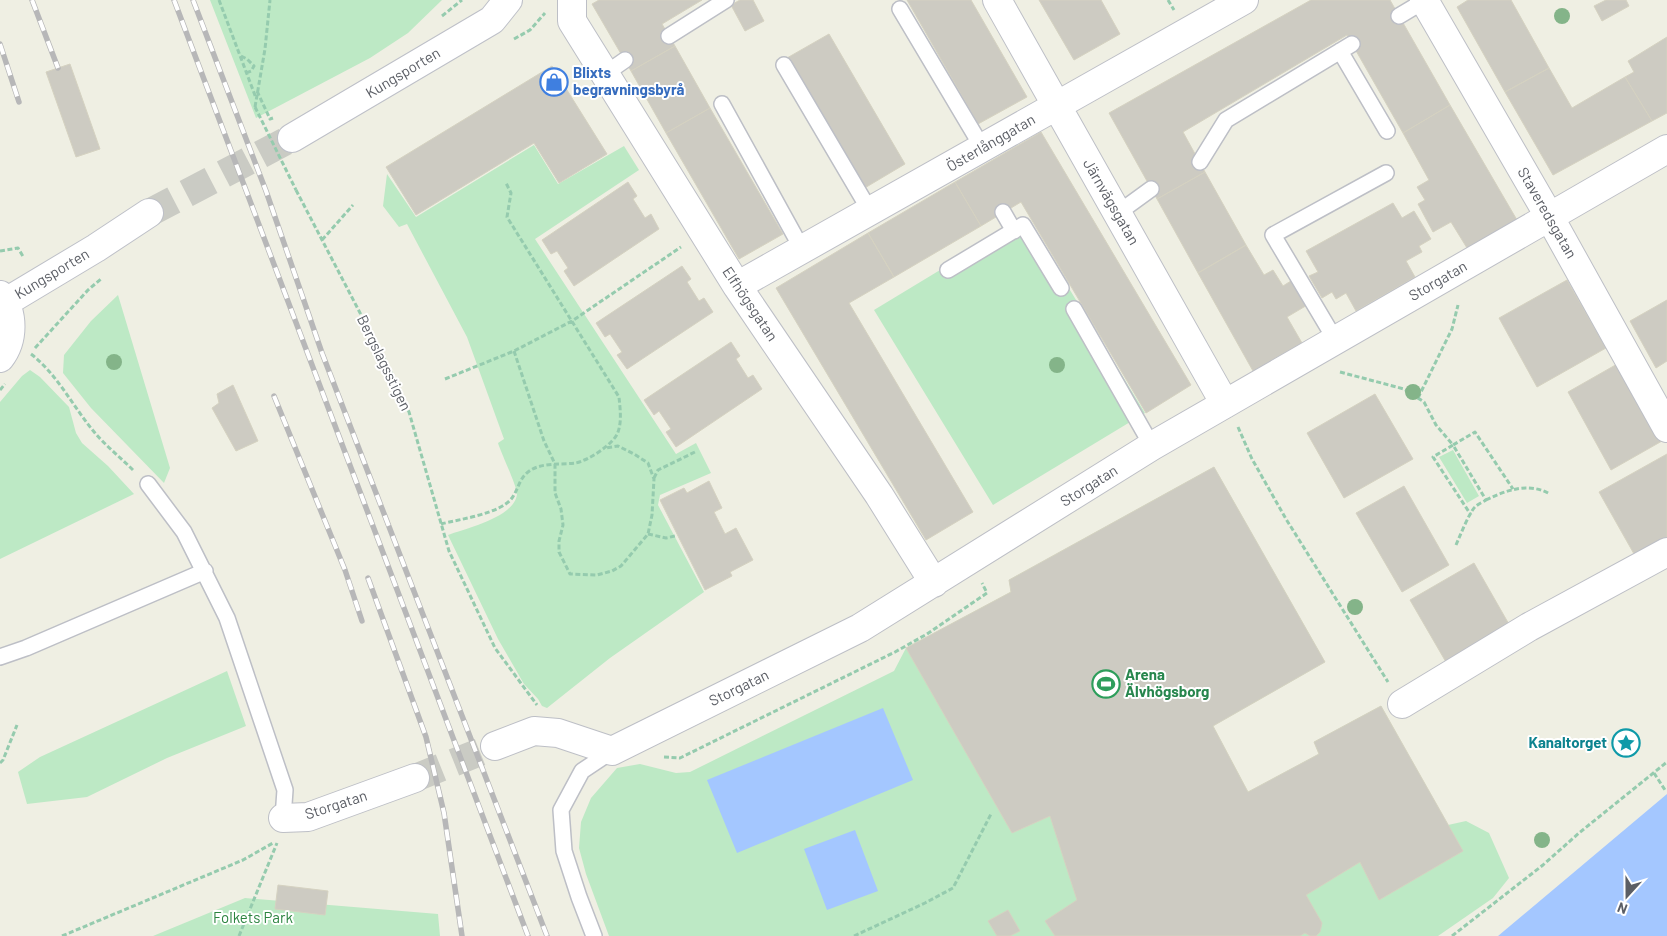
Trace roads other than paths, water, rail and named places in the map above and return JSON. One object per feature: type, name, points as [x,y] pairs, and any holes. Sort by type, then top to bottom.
[{"type":"street","name":"Kungsporten","points":[[292,138],[492,20],[508,0]]},
{"type":"street","name":"Järnvägsgatan","points":[[997,0],[1225,404]]},
{"type":"street","name":"Österlånggatan","points":[[737,286],[870,211],[977,156],[1056,105],[1244,0]]},
{"type":"street","name":"Staveredsgatan","points":[[1428,2],[1667,428]]},
{"type":"street","name":"Elfhögsgatan","points":[[572,11],[615,67],[703,230],[737,286],[879,495],[934,583]]},
{"type":"street","name":"Storgatan","points":[[612,751],[860,628],[1152,446],[1667,149]]},
{"type":"street","name":"Kungsporten","points":[[3,298],[88,253],[149,213]]},
{"type":"street","points":[[3,298],[10,318],[10,336],[5,352],[3,371]]},
{"type":"street","points":[[1402,704],[1529,627],[1667,552]]},
{"type":"street","points":[[495,746],[546,732],[612,751]]},
{"type":"street","name":"Storgatan","points":[[283,818],[308,817],[415,778]]},
{"type":"lane","points":[[669,36],[726,0]]},
{"type":"lane","points":[[1399,16],[1428,2]]},
{"type":"lane","points":[[900,9],[977,156]]},
{"type":"lane","points":[[1200,162],[1226,120],[1346,48],[1387,131]]},
{"type":"lane","points":[[784,64],[870,211]]},
{"type":"lane","points":[[722,104],[802,249]]},
{"type":"lane","points":[[1336,341],[1273,235],[1386,173]]},
{"type":"lane","points":[[1118,213],[1151,189]]},
{"type":"lane","points":[[1003,212],[1014,231]]},
{"type":"lane","points":[[948,270],[1023,225],[1061,288]]},
{"type":"lane","points":[[1074,309],[1152,446]]},
{"type":"lane","points":[[0,657],[26,648],[205,571],[184,532],[148,484]]},
{"type":"lane","name":"Storgatan","points":[[205,571],[227,618],[285,790],[283,818]]},
{"type":"lane","points":[[594,936],[564,851],[562,810],[582,771],[612,751]]},
{"type":"water","points":[[883,708],[913,780],[737,853],[707,780]]},
{"type":"water","points":[[1667,794],[1667,936],[1498,936]]},
{"type":"water","points":[[855,830],[878,891],[827,910],[804,849]]},
{"type":"tunnel","points":[[149,213],[292,138]]},
{"type":"tunnel","points":[[415,778],[495,746]]},
{"type":"railway","points":[[32,0],[58,68]]},
{"type":"railway","points":[[174,0],[528,936]]},
{"type":"railway","points":[[193,0],[266,191],[322,353],[547,936]]},
{"type":"railway","points":[[0,44],[19,102]]},
{"type":"railway","points":[[274,396],[345,570],[362,621]]},
{"type":"railway","points":[[368,578],[426,737],[444,813],[462,936]]},
{"type":"place","name":"Blixts begravningsbyrå","points":[[554,82]]},
{"type":"place","name":"Arena Älvhögsborg","points":[[1106,684]]},
{"type":"place","name":"Kanaltorget","points":[[1626,743]]},
{"type":"park label","name":"Folkets Park","points":[[253,918]]}]
